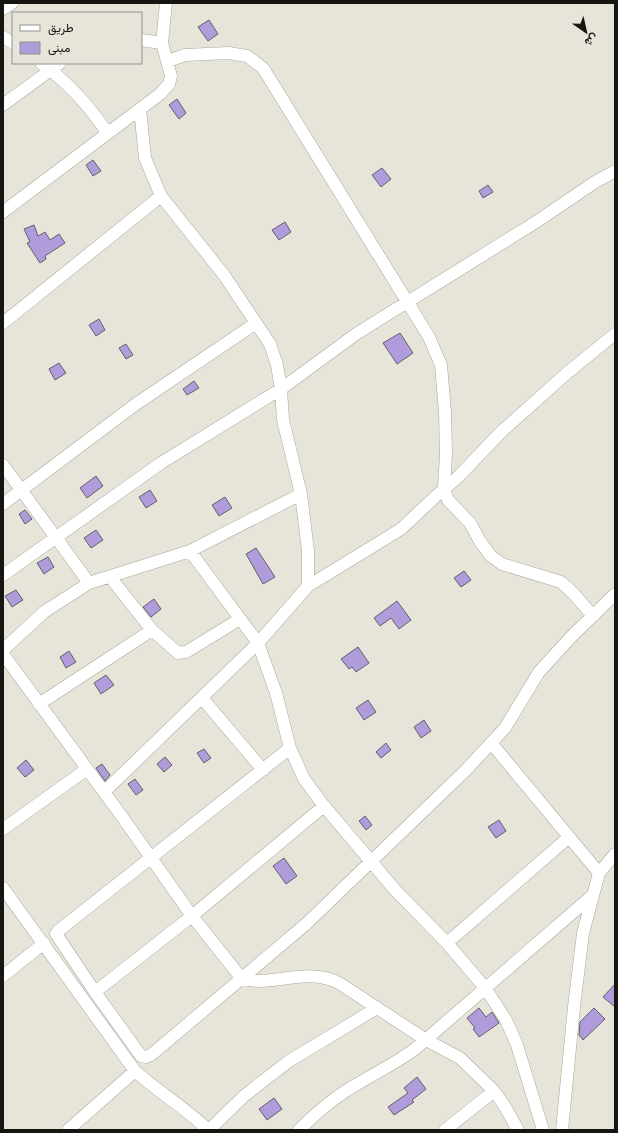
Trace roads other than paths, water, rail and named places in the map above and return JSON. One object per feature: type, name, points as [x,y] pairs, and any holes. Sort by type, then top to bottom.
[{"type":"street","points":[[3,9],[12,3]]},
{"type":"street","points":[[3,212],[107,132],[160,94],[169,84],[171,76],[162,44],[166,3]]},
{"type":"street","points":[[3,37],[12,42]]},
{"type":"street","points":[[142,40],[162,44]]},
{"type":"street","points":[[168,61],[185,55],[228,53],[247,56],[263,68],[429,337],[441,365],[446,446],[444,489],[448,500],[470,523],[481,543],[491,556],[502,564],[561,582],[593,616]]},
{"type":"street","points":[[3,105],[50,65],[89,107],[107,132]]},
{"type":"street","points":[[140,109],[145,158],[161,196],[224,275],[270,344],[277,365],[282,389],[283,420],[300,494],[308,551],[308,586]]},
{"type":"street","points":[[3,575],[161,463],[282,389],[356,334],[408,303],[595,182],[615,171]]},
{"type":"street","points":[[3,323],[161,196]]},
{"type":"street","points":[[3,504],[136,404],[256,322]]},
{"type":"street","points":[[104,792],[258,643],[308,586],[401,529],[458,478],[501,432],[566,373],[615,334]]},
{"type":"street","points":[[3,466],[89,583]]},
{"type":"street","points":[[3,650],[44,612],[89,583],[190,551],[300,494]]},
{"type":"street","points":[[190,551],[258,643],[276,693],[290,748],[304,779],[324,806],[372,862],[416,912],[447,943],[486,989],[506,1020],[517,1045],[543,1130]]},
{"type":"street","points":[[110,577],[152,630],[178,653],[186,652],[240,618]]},
{"type":"street","points":[[290,748],[95,900],[58,930],[56,934],[141,1056],[146,1057],[151,1055],[242,979],[306,924],[372,862],[492,744],[516,713],[539,672],[570,638],[615,594]]},
{"type":"street","points":[[39,704],[152,630]]},
{"type":"street","points":[[3,654],[151,857],[192,916],[242,979],[258,982],[300,976],[327,977],[426,1040],[460,1058],[494,1091],[518,1130]]},
{"type":"street","points":[[202,698],[263,770]]},
{"type":"street","points":[[492,744],[599,873]]},
{"type":"street","points":[[3,829],[87,769]]},
{"type":"street","points":[[95,992],[192,916],[324,806]]},
{"type":"street","points":[[447,943],[569,837]]},
{"type":"street","points":[[562,1130],[582,941],[599,873],[615,854]]},
{"type":"street","points":[[3,888],[135,1071],[149,1084],[184,1109],[208,1130],[244,1096],[289,1061],[377,1008]]},
{"type":"street","points":[[299,1130],[314,1114],[339,1096],[400,1060],[426,1040],[593,895]]},
{"type":"street","points":[[3,976],[44,943]]},
{"type":"street","points":[[68,1130],[135,1071]]},
{"type":"street","points":[[445,1130],[494,1091]]}]
